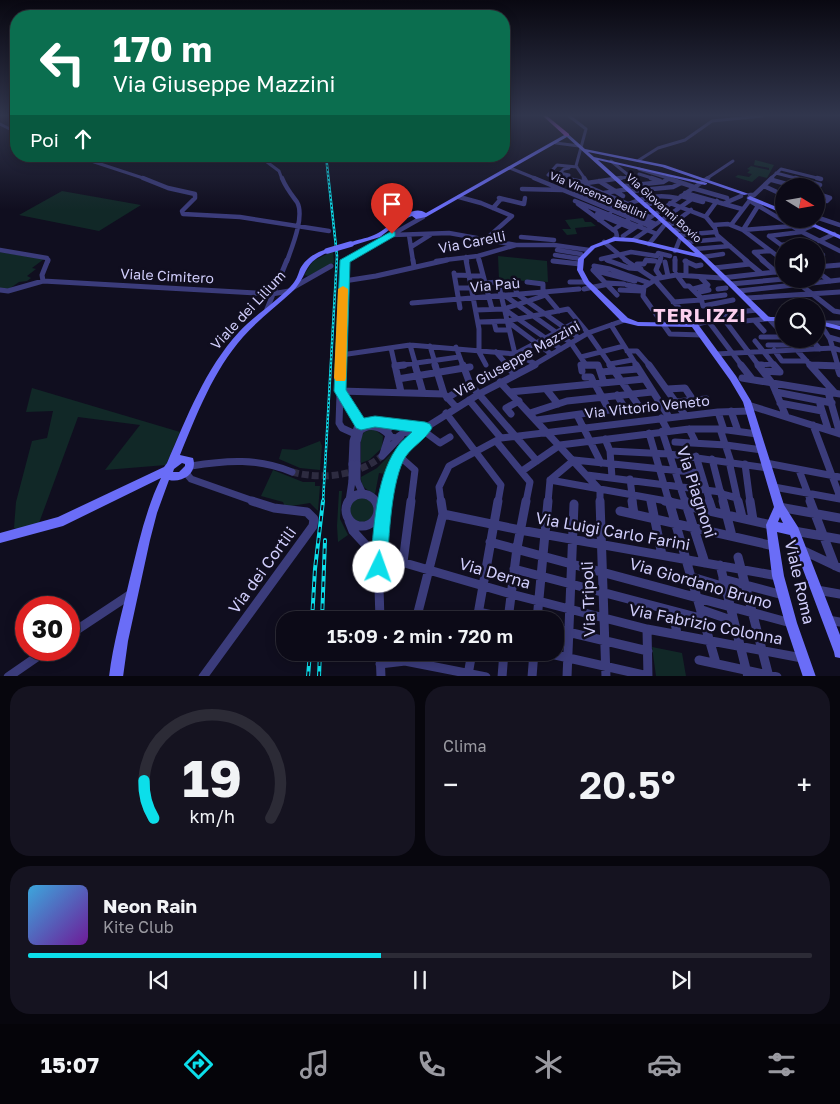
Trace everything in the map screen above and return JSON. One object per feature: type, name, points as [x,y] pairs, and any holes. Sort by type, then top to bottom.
[{"type":"main road","name":"Viale dei Lilium","points":[[171,471],[178,447],[200,396],[220,362],[241,335],[267,309],[292,289],[307,262],[327,251],[381,234],[402,218],[434,210],[546,148]]},
{"type":"main road","name":"Via Giovanni Bovio","points":[[581,148],[624,190],[638,198],[666,220],[680,236],[724,277],[729,286],[739,291],[768,319]]},
{"type":"main road","points":[[585,151],[639,160],[707,178],[716,184],[747,197]]},
{"type":"main road","points":[[585,151],[638,171],[731,190]]},
{"type":"main road","points":[[723,186],[775,208]]},
{"type":"main road","points":[[821,228],[838,235]]},
{"type":"main road","points":[[823,228],[838,235]]},
{"type":"main road","points":[[702,257],[673,258],[649,244],[611,237],[589,250],[581,259],[580,270],[585,287],[625,320],[635,323],[694,325],[716,354],[738,378],[779,507],[794,531]]},
{"type":"main road","points":[[768,319],[775,319]]},
{"type":"main road","points":[[825,324],[840,328]]},
{"type":"main road","points":[[178,447],[187,466]]},
{"type":"main road","name":"Viale dei Lilium","points":[[116,676],[132,592],[156,498],[177,460],[187,466]]},
{"type":"main road","name":"Viale dei Lilium","points":[[171,471],[187,466]]},
{"type":"main road","points":[[0,538],[59,522],[171,471]]},
{"type":"main road","points":[[771,526],[779,507]]},
{"type":"main road","name":"Viale Roma","points":[[810,676],[791,623],[778,576],[771,526],[794,531],[817,590],[834,621],[839,645]]},
{"type":"street","points":[[574,148],[585,151]]},
{"type":"street","points":[[575,201],[580,188],[577,168],[578,160],[585,151],[585,148]]},
{"type":"street","points":[[639,160],[659,148]]},
{"type":"street","points":[[570,158],[578,160]]},
{"type":"street","points":[[628,239],[641,223],[733,160]]},
{"type":"street","points":[[611,161],[665,207]]},
{"type":"street","points":[[96,162],[128,172],[168,188],[196,194],[195,198],[182,211],[183,214],[240,217],[329,231]]},
{"type":"street","points":[[267,162],[279,171],[286,189],[298,204],[298,226],[287,262],[267,309]]},
{"type":"street","points":[[577,168],[557,165],[548,175],[568,180],[580,188],[621,207],[634,215],[641,223],[652,227]]},
{"type":"street","points":[[568,180],[569,175],[560,173],[569,166]]},
{"type":"street","name":"Via Vincenzo Bellini","points":[[510,168],[562,190],[580,188],[589,201],[621,207],[634,215],[641,223]]},
{"type":"street","points":[[772,180],[769,179],[781,169],[818,178]]},
{"type":"street","points":[[638,171],[726,198]]},
{"type":"street","points":[[638,171],[663,182]]},
{"type":"street","points":[[776,173],[794,178]]},
{"type":"street","points":[[580,188],[599,181],[629,177]]},
{"type":"street","points":[[663,182],[668,179]]},
{"type":"street","points":[[725,204],[733,198],[754,195],[772,180]]},
{"type":"street","points":[[599,181],[624,190],[658,189],[679,184]]},
{"type":"street","points":[[589,201],[638,184],[663,182],[679,184]]},
{"type":"street","points":[[647,183],[658,189]]},
{"type":"street","points":[[764,186],[775,191]]},
{"type":"street","points":[[580,188],[599,196],[616,199],[623,196]]},
{"type":"street","points":[[522,189],[530,191],[562,190]]},
{"type":"street","points":[[623,196],[624,190]]},
{"type":"street","points":[[623,196],[624,190]]},
{"type":"street","points":[[493,208],[505,191]]},
{"type":"street","points":[[599,220],[638,198],[652,196],[667,195],[717,202],[742,209]]},
{"type":"street","points":[[825,196],[830,198],[827,201]]},
{"type":"street","points":[[459,197],[512,216],[486,239]]},
{"type":"street","points":[[747,197],[758,206],[775,214]]},
{"type":"street","points":[[731,225],[742,209],[747,197]]},
{"type":"street","points":[[499,198],[524,204],[525,198]]},
{"type":"street","points":[[678,198],[692,199],[703,202],[701,205],[687,203],[678,198]]},
{"type":"street","points":[[678,198],[681,207]]},
{"type":"street","points":[[616,199],[621,207]]},
{"type":"street","points":[[628,239],[666,220],[692,199]]},
{"type":"street","points":[[575,201],[623,223],[641,223],[652,227],[657,234]]},
{"type":"street","points":[[575,201],[599,220],[611,237],[621,257],[644,270],[643,298],[670,334],[702,335]]},
{"type":"street","points":[[706,216],[717,202]]},
{"type":"street","points":[[611,237],[623,223],[647,205],[660,203]]},
{"type":"street","points":[[743,230],[758,206]]},
{"type":"street","points":[[681,207],[706,216],[714,225],[721,239],[750,264],[773,280]]},
{"type":"street","points":[[666,220],[679,219],[691,210]]},
{"type":"street","points":[[596,214],[606,216]]},
{"type":"street","points":[[353,433],[339,425],[346,259],[410,224],[419,215]]},
{"type":"street","points":[[666,220],[680,223]]},
{"type":"street","points":[[649,244],[666,220]]},
{"type":"street","points":[[825,220],[840,225]]},
{"type":"street","points":[[714,225],[731,225],[743,230],[775,254]]},
{"type":"street","points":[[743,230],[775,227]]},
{"type":"street","points":[[674,230],[687,228]]},
{"type":"street","points":[[796,228],[814,238]]},
{"type":"street","points":[[775,241],[769,236],[801,231],[808,228]]},
{"type":"street","points":[[668,276],[680,236],[716,232]]},
{"type":"street","points":[[389,236],[449,233],[516,245],[562,245],[589,250]]},
{"type":"street","points":[[411,247],[432,234]]},
{"type":"street","points":[[409,235],[414,267]]},
{"type":"street","points":[[825,239],[838,235]]},
{"type":"street","points":[[528,244],[524,238],[554,245],[581,259]]},
{"type":"street","points":[[687,242],[721,239]]},
{"type":"street","points":[[825,244],[840,250]]},
{"type":"street","name":"Via Carelli","points":[[344,281],[376,276],[434,261],[478,256],[516,245]]},
{"type":"street","points":[[695,249],[730,246]]},
{"type":"street","points":[[0,250],[47,258],[48,261],[42,275],[43,281]]},
{"type":"street","points":[[696,271],[686,274],[676,272],[668,276],[660,276],[645,283],[618,291],[594,273],[599,263],[618,253],[632,251],[657,256],[658,253],[716,278],[775,272]]},
{"type":"street","points":[[771,251],[754,252],[775,271]]},
{"type":"street","points":[[702,257],[723,254]]},
{"type":"street","points":[[478,256],[492,309]]},
{"type":"street","points":[[466,257],[479,329],[479,350],[486,365]]},
{"type":"street","points":[[673,258],[676,272],[684,286],[689,286],[701,299],[733,300]]},
{"type":"street","points":[[673,258],[686,274]]},
{"type":"street","points":[[660,276],[656,270],[673,258]]},
{"type":"street","points":[[553,261],[581,259]]},
{"type":"street","points":[[636,264],[644,264],[646,260],[655,261]]},
{"type":"street","points":[[599,263],[614,263],[644,270]]},
{"type":"street","points":[[599,263],[645,283]]},
{"type":"street","points":[[599,263],[645,283]]},
{"type":"street","points":[[610,269],[614,263]]},
{"type":"street","points":[[714,268],[750,264]]},
{"type":"street","points":[[825,266],[840,265]]},
{"type":"street","name":"Viale Cimitero","points":[[0,290],[11,290],[43,281],[272,294],[292,289],[331,266]]},
{"type":"street","points":[[629,275],[644,270]]},
{"type":"street","points":[[693,290],[708,285],[696,271]]},
{"type":"street","points":[[460,308],[454,274],[483,276]]},
{"type":"street","points":[[745,275],[771,297]]},
{"type":"street","points":[[825,278],[830,281]]},
{"type":"street","points":[[718,289],[773,280]]},
{"type":"street","points":[[825,282],[840,280]]},
{"type":"street","points":[[457,288],[472,288],[498,282],[503,295],[504,309],[515,354]]},
{"type":"street","points":[[570,282],[585,287],[608,284],[657,284],[694,325],[758,310]]},
{"type":"street","points":[[559,311],[544,294],[543,284],[514,283],[517,294],[580,338]]},
{"type":"street","points":[[527,283],[531,293]]},
{"type":"street","points":[[701,299],[709,290],[704,286]]},
{"type":"street","name":"Via Paù","points":[[412,303],[531,293],[544,294],[585,287]]},
{"type":"street","points":[[739,291],[775,287]]},
{"type":"street","points":[[805,288],[834,311],[840,312]]},
{"type":"street","points":[[747,298],[840,292]]},
{"type":"street","points":[[476,310],[504,309],[544,294]]},
{"type":"street","points":[[503,295],[571,343],[586,365]]},
{"type":"street","points":[[673,302],[725,295]]},
{"type":"street","points":[[692,300],[696,306]]},
{"type":"street","points":[[684,301],[688,306]]},
{"type":"street","points":[[504,309],[561,349]]},
{"type":"street","points":[[478,322],[507,321],[568,309],[588,333],[641,409]]},
{"type":"street","points":[[723,318],[772,383],[786,416]]},
{"type":"street","points":[[744,321],[768,319],[775,326]]},
{"type":"street","name":"Via Giuseppe Mazzini","points":[[354,464],[357,436],[361,430],[370,426],[377,427],[393,438],[425,428],[468,400],[536,364],[588,333],[625,320]]},
{"type":"street","points":[[507,321],[552,354]]},
{"type":"street","points":[[515,354],[578,321]]},
{"type":"street","points":[[756,321],[764,331]]},
{"type":"street","points":[[494,322],[496,330],[509,330]]},
{"type":"street","points":[[709,322],[752,379]]},
{"type":"street","points":[[825,322],[840,323]]},
{"type":"street","points":[[611,325],[669,417]]},
{"type":"street","points":[[825,331],[833,348],[840,374]]},
{"type":"street","points":[[763,371],[780,372],[766,348],[758,339],[775,337]]},
{"type":"street","points":[[829,337],[840,340]]},
{"type":"street","points":[[488,343],[488,351]]},
{"type":"street","points":[[341,355],[410,345],[515,354],[536,364]]},
{"type":"street","points":[[410,345],[423,393]]},
{"type":"street","points":[[430,346],[445,396],[456,407]]},
{"type":"street","points":[[391,348],[401,392]]},
{"type":"street","points":[[456,348],[459,357],[467,368],[470,384],[537,461]]},
{"type":"street","points":[[579,353],[625,348],[637,351],[645,359],[685,415]]},
{"type":"street","points":[[766,348],[774,350],[788,348]]},
{"type":"street","points":[[716,354],[775,348]]},
{"type":"street","points":[[796,348],[834,393]]},
{"type":"street","points":[[808,348],[833,348],[840,350]]},
{"type":"street","points":[[774,350],[782,361],[839,366]]},
{"type":"street","points":[[496,352],[515,375]]},
{"type":"street","points":[[395,366],[459,357]]},
{"type":"street","points":[[610,364],[633,360]]},
{"type":"street","points":[[758,365],[774,364]]},
{"type":"street","points":[[604,383],[598,365],[581,365],[583,374],[592,377],[609,410]]},
{"type":"street","points":[[398,379],[467,368]]},
{"type":"street","points":[[601,372],[653,370]]},
{"type":"street","points":[[738,378],[834,393]]},
{"type":"street","points":[[510,392],[644,379]]},
{"type":"street","points":[[500,382],[600,490]]},
{"type":"street","points":[[340,391],[423,393],[445,396],[470,384]]},
{"type":"street","points":[[667,389],[685,388],[693,400]]},
{"type":"street","points":[[546,389],[558,404]]},
{"type":"street","points":[[340,391],[361,424]]},
{"type":"street","points":[[530,413],[558,404],[652,392]]},
{"type":"street","points":[[776,392],[832,403]]},
{"type":"street","points":[[834,393],[832,403],[840,434]]},
{"type":"street","points":[[617,395],[626,410]]},
{"type":"street","points":[[676,402],[706,398]]},
{"type":"street","points":[[468,400],[530,482],[517,548],[511,594],[511,611]]},
{"type":"street","points":[[819,401],[828,429]]},
{"type":"street","points":[[512,414],[506,408],[519,402]]},
{"type":"street","points":[[780,403],[822,411]]},
{"type":"street","points":[[537,420],[609,410],[662,406]]},
{"type":"street","name":"Via Vittorio Veneto","points":[[476,452],[498,440],[515,435],[749,408],[786,416],[840,434]]},
{"type":"street","points":[[731,411],[738,431]]},
{"type":"street","points":[[718,412],[742,517]]},
{"type":"street","points":[[446,413],[501,485],[479,611]]},
{"type":"street","points":[[577,415],[601,462]]},
{"type":"street","name":"Via Piagnoni","points":[[661,418],[674,470],[705,562]]},
{"type":"street","points":[[378,555],[372,553],[353,531],[345,511],[354,481],[353,433],[361,424],[375,422],[425,428]]},
{"type":"street","points":[[396,425],[403,427],[402,434],[382,456],[388,428],[396,425]]},
{"type":"street","points":[[774,487],[840,498],[836,477],[813,425]]},
{"type":"street","points":[[425,428],[425,432],[440,442],[450,437]]},
{"type":"street","points":[[380,611],[378,555],[381,513],[398,455],[425,428]]},
{"type":"street","points":[[522,471],[560,445],[689,429],[738,431],[757,434]]},
{"type":"street","points":[[689,429],[696,443]]},
{"type":"street","points":[[649,433],[716,663]]},
{"type":"street","points":[[605,439],[610,451],[612,478]]},
{"type":"street","points":[[675,442],[726,445],[762,450]]},
{"type":"street","points":[[610,451],[655,452],[696,456],[836,477]]},
{"type":"street","points":[[418,611],[444,514],[439,487],[449,466],[476,452]]},
{"type":"street","points":[[398,455],[416,470],[403,562]]},
{"type":"street","points":[[696,456],[712,510]]},
{"type":"street","points":[[712,459],[732,536]]},
{"type":"street","points":[[187,466],[233,460],[254,460],[271,463],[292,472]]},
{"type":"street","points":[[538,611],[550,480],[574,460],[701,473]]},
{"type":"street","points":[[745,464],[753,520]]},
{"type":"street","name":"Via dei Cortili","points":[[187,466],[191,479],[274,508],[307,512],[314,519],[313,526],[203,676]]},
{"type":"street","points":[[799,470],[824,537],[838,567]]},
{"type":"street","points":[[587,474],[706,489],[737,498]]},
{"type":"street","points":[[550,480],[685,504],[727,513],[771,526]]},
{"type":"street","points":[[630,480],[634,514]]},
{"type":"street","points":[[354,481],[363,494]]},
{"type":"street","name":"Via Tripoli","points":[[600,490],[605,671]]},
{"type":"street","points":[[349,501],[354,496],[363,494],[374,498],[381,513]]},
{"type":"street","points":[[650,498],[662,555]]},
{"type":"street","points":[[567,676],[574,504]]},
{"type":"street","points":[[779,507],[840,518]]},
{"type":"street","points":[[620,511],[774,546]]},
{"type":"street","points":[[349,521],[358,526],[369,524],[381,513]]},
{"type":"street","name":"Via Luigi Carlo Farini","points":[[444,514],[545,535],[778,576]]},
{"type":"street","points":[[794,531],[840,539]]},
{"type":"street","name":"Via Giordano Bruno","points":[[490,542],[791,623]]},
{"type":"street","points":[[802,550],[838,567]]},
{"type":"street","name":"Via Derna","points":[[378,555],[511,594],[604,618]]},
{"type":"street","points":[[699,660],[716,663],[747,673],[771,676],[751,612],[738,557]]},
{"type":"street","points":[[720,565],[747,673]]},
{"type":"street","points":[[514,569],[673,611],[734,621]]},
{"type":"street","points":[[692,577],[745,585],[783,595]]},
{"type":"street","points":[[817,590],[840,594]]},
{"type":"street","points":[[80,627],[132,592]]},
{"type":"street","points":[[673,611],[677,634]]},
{"type":"street","name":"Via Fabrizio Colonna","points":[[604,618],[647,629],[803,658]]},
{"type":"street","points":[[564,657],[605,671],[648,676],[647,629]]},
{"type":"street","points":[[564,632],[648,651]]},
{"type":"street","points":[[8,676],[30,661]]},
{"type":"street","points":[[381,676],[380,664],[391,661]]},
{"type":"street","points":[[420,661],[468,675],[486,676]]},
{"type":"street","points":[[468,675],[470,661]]},
{"type":"street","points":[[502,676],[503,661]]},
{"type":"street","points":[[532,676],[533,661]]},
{"type":"green space","points":[[755,160],[774,165],[767,178],[759,176],[752,182],[735,177],[738,175],[749,177],[752,174],[747,173],[750,170],[747,169],[751,166],[769,170],[769,168],[754,165]]},
{"type":"green space","points":[[62,191],[141,205],[99,231],[19,215]]},
{"type":"green space","points":[[583,218],[585,222],[591,222],[596,226],[575,228],[577,234],[567,235],[562,229],[571,229],[565,220]]},
{"type":"green space","points":[[333,251],[334,263],[308,276],[304,275],[313,261]]},
{"type":"green space","points":[[0,252],[44,259],[32,268],[36,269],[27,276],[31,278],[27,281],[19,282],[9,289],[0,289]]},
{"type":"green space","points":[[498,256],[547,261],[548,282],[499,280]]},
{"type":"green space","points":[[32,388],[180,432],[166,465],[105,470],[140,425],[78,417],[39,523],[18,529],[14,528],[16,502],[32,441],[47,438],[53,411],[26,412]]},
{"type":"green space","points":[[374,429],[383,436],[382,448],[369,460],[361,463],[361,438],[364,432]]},
{"type":"green space","points":[[411,434],[388,464],[385,474],[379,473],[375,494],[365,488],[361,477],[377,468]]},
{"type":"green space","points":[[320,441],[322,446],[320,470],[300,468],[279,459],[282,449],[297,450]]},
{"type":"green space","points":[[273,470],[303,482],[315,482],[315,486],[320,486],[318,511],[310,503],[285,507],[283,502],[261,496]]},
{"type":"green space","points":[[339,491],[342,491],[340,519],[348,535],[338,542],[337,526]]},
{"type":"green space","points":[[362,498],[371,501],[374,510],[371,519],[362,522],[353,519],[350,510],[353,501]]},
{"type":"green space","points":[[652,647],[682,653],[686,676],[656,676]]},
{"type":"tunnel","points":[[292,472],[316,476],[351,472],[372,463],[382,456]]},
{"type":"railway","points":[[323,502],[337,256],[327,162]]},
{"type":"railway","points":[[313,611],[315,569],[323,501]]},
{"type":"railway","points":[[322,611],[325,540]]},
{"type":"railway","points":[[308,676],[309,661]]},
{"type":"railway","points":[[319,676],[320,661]]},
{"type":"slow traffic","points":[[340,378],[343,289]]},
{"type":"district","name":"TERLIZZI","points":[[700,315]]},
{"type":"route","points":[[379,567],[378,555],[383,516],[393,467],[405,447],[425,428],[375,422],[361,424],[340,391],[342,314],[345,260],[392,234]]}]
